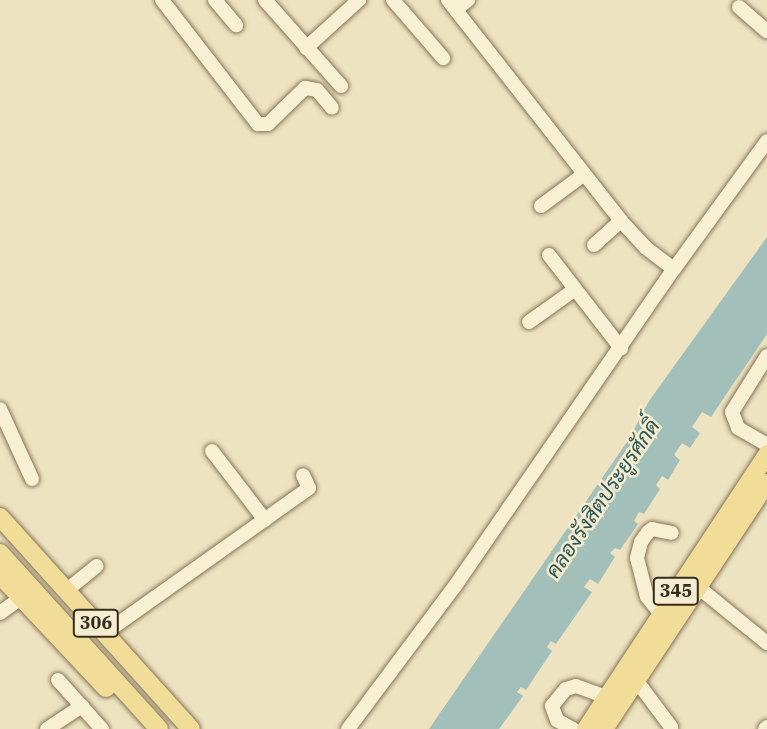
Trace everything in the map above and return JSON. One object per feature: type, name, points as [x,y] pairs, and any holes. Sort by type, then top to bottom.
[{"type":"main road","name":"345","points":[[586,729],[767,454]]},
{"type":"main road","name":"345","points":[[604,729],[767,483]]},
{"type":"main road","name":"306","points":[[0,517],[191,729]]},
{"type":"main road","name":"306","points":[[0,534],[21,598],[145,729]]},
{"type":"main road","name":"306","points":[[7,561],[159,729]]},
{"type":"main road","name":"306","points":[[7,561],[177,729]]},
{"type":"street","points":[[162,0],[258,124],[268,124],[306,88],[317,90],[332,108]]},
{"type":"street","points":[[215,0],[236,25]]},
{"type":"street","points":[[265,0],[341,86]]},
{"type":"street","points":[[306,48],[359,0]]},
{"type":"street","points":[[393,0],[443,58]]},
{"type":"street","points":[[468,0],[452,5],[621,221],[646,248],[674,269]]},
{"type":"street","points":[[739,7],[767,31]]},
{"type":"street","points":[[348,729],[454,586],[674,269],[767,141]]},
{"type":"street","points":[[541,206],[583,175]]},
{"type":"street","points":[[594,245],[621,221]]},
{"type":"street","points":[[549,255],[573,290],[621,348]]},
{"type":"street","points":[[530,322],[573,290]]},
{"type":"street","points":[[767,356],[732,412],[738,428],[767,445]]},
{"type":"street","points":[[1,416],[32,479]]},
{"type":"street","points":[[212,451],[265,520]]},
{"type":"street","points":[[105,632],[309,488],[303,475]]},
{"type":"street","points":[[661,614],[647,597],[637,558],[641,542],[652,529],[672,533]]},
{"type":"street","points":[[67,590],[97,566]]},
{"type":"street","points":[[698,587],[767,643]]},
{"type":"street","points":[[0,613],[21,598]]},
{"type":"street","points":[[58,680],[102,729]]},
{"type":"street","points":[[636,680],[671,727]]},
{"type":"street","points":[[573,729],[555,724],[552,706],[566,689],[576,687],[607,697]]},
{"type":"street","points":[[47,729],[82,706]]},
{"type":"water","name":"คลองรังสิตประยูรศักดิ์","points":[[767,237],[767,334],[711,417],[702,412],[692,427],[700,433],[690,448],[682,443],[674,455],[680,460],[668,480],[662,476],[656,485],[660,489],[644,514],[639,512],[634,521],[638,524],[620,550],[615,548],[610,553],[615,557],[598,584],[590,579],[584,587],[592,592],[556,644],[551,641],[547,647],[552,651],[526,690],[521,687],[517,692],[523,696],[499,729],[429,729],[629,439],[649,401]]}]
